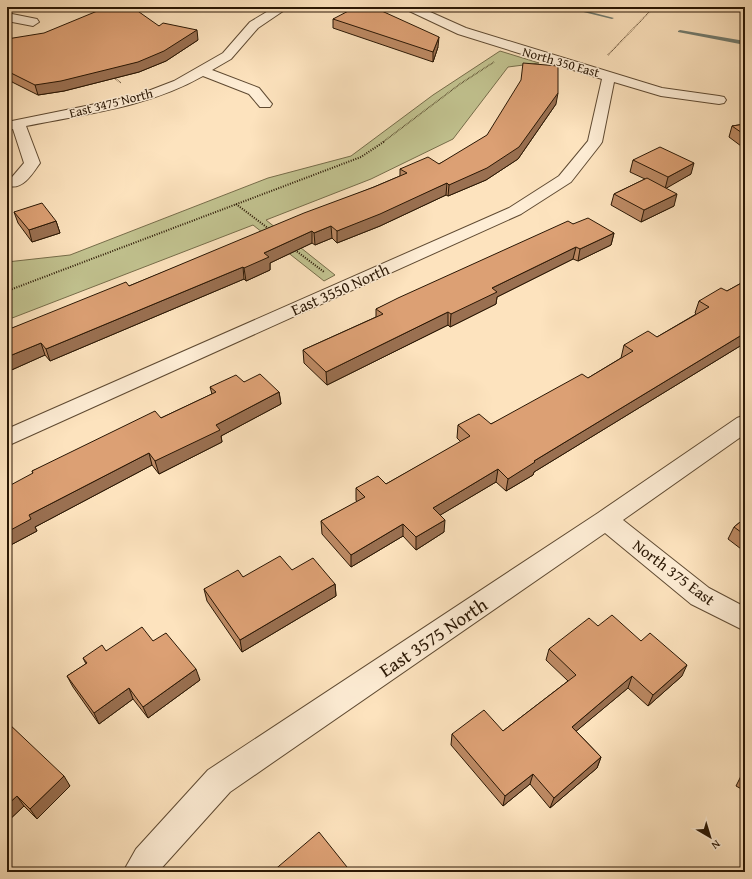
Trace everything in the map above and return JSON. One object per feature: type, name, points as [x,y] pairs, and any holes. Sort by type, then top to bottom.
[{"type":"street","name":"East 3475 North","points":[[13,124],[87,111],[139,99],[179,84],[203,72],[226,56],[254,25],[283,7]]},
{"type":"street","name":"North 350 East","points":[[409,7],[462,31],[517,49],[661,92],[719,100]]},
{"type":"street","points":[[7,17],[33,22]]},
{"type":"street","points":[[203,72],[254,91],[265,104]]},
{"type":"street","name":"East 3550 North","points":[[7,438],[515,211],[565,179],[595,142],[601,74]]},
{"type":"street","points":[[13,124],[32,163],[15,183]]},
{"type":"street","name":"East 3575 North","points":[[139,872],[147,860],[219,781],[606,520],[745,423]]},
{"type":"street","name":"North 375 East","points":[[606,520],[700,596],[745,620]]},
{"type":"path","points":[[601,74],[654,7]]},
{"type":"path","points":[[7,291],[361,156],[380,145],[471,76],[517,49]]},
{"type":"path","points":[[110,75],[123,85]]},
{"type":"path","points":[[236,204],[271,232]]},
{"type":"path","points":[[289,245],[325,273]]},
{"type":"green space","points":[[500,51],[539,63],[508,67],[453,139],[371,179],[266,220],[335,275],[324,281],[253,225],[7,320],[7,262],[70,255],[268,178],[351,156],[433,95]]},
{"type":"building","points":[[107,7],[132,7],[159,26],[163,23],[197,30],[164,51],[138,62],[61,81],[35,85],[9,72],[7,69],[7,39],[44,33]]},
{"type":"building","points":[[356,7],[373,7],[439,37],[433,52],[333,19]]},
{"type":"building","points":[[523,63],[558,66],[558,93],[519,147],[487,168],[449,185],[447,183],[380,214],[337,231],[331,226],[314,233],[312,231],[264,253],[269,257],[46,349],[41,343],[7,357],[7,330],[126,282],[129,286],[304,213],[374,187],[407,173],[400,169],[428,157],[439,164],[487,135],[521,80]]},
{"type":"building","points":[[745,124],[745,135],[732,126]]},
{"type":"building","points":[[660,147],[694,163],[668,177],[633,160]]},
{"type":"building","points":[[647,178],[677,194],[644,210],[614,194]]},
{"type":"building","points":[[42,203],[56,221],[29,230],[14,212]]},
{"type":"building","points":[[588,218],[614,233],[580,249],[576,247],[492,288],[497,292],[451,314],[448,312],[326,372],[303,350],[383,314],[376,309],[398,298],[568,221],[573,224]]},
{"type":"building","points":[[745,281],[745,333],[534,461],[535,462],[508,479],[498,469],[433,508],[445,520],[416,537],[403,524],[351,555],[321,521],[365,497],[356,488],[378,476],[386,484],[470,436],[458,425],[479,414],[491,424],[582,374],[588,378],[633,351],[624,345],[648,331],[657,337],[709,307],[699,301],[721,288],[727,291]]},
{"type":"building","points":[[260,374],[279,392],[216,425],[220,430],[155,461],[149,453],[29,515],[31,519],[7,532],[7,487],[33,473],[32,471],[155,411],[161,418],[216,392],[210,387],[236,375],[244,382]]},
{"type":"building","points":[[745,518],[745,535],[734,527]]},
{"type":"building","points":[[280,556],[292,570],[313,558],[335,584],[240,640],[204,589],[238,570],[243,577]]},
{"type":"building","points":[[612,615],[641,641],[650,633],[687,665],[653,695],[632,676],[572,727],[601,757],[554,798],[533,774],[505,796],[452,734],[484,710],[503,731],[576,675],[549,649],[589,618],[598,626]]},
{"type":"building","points":[[142,627],[153,641],[166,633],[196,669],[143,707],[129,688],[94,713],[67,676],[87,663],[83,658],[102,645],[106,651]]},
{"type":"building","points":[[7,722],[64,776],[30,809],[17,796],[7,805]]},
{"type":"building","points":[[319,832],[351,872],[272,872]]},
{"type":"waterway","points":[[565,7],[612,18]]},
{"type":"waterway","points":[[680,31],[745,43]]}]
